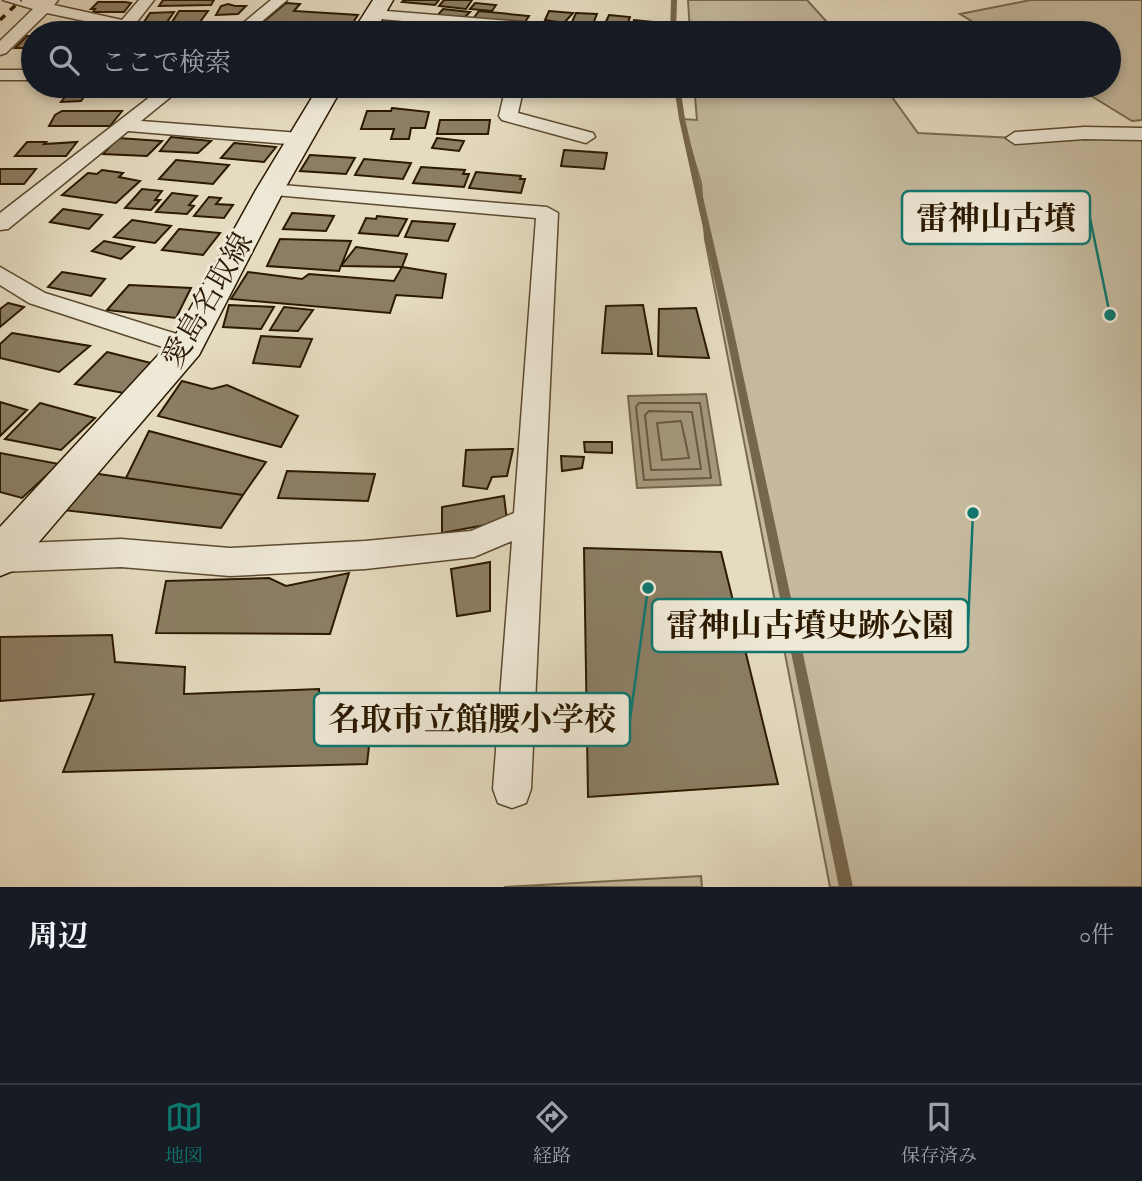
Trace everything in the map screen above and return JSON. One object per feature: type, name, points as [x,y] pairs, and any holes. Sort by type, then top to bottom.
[{"type":"main road","name":"愛島名取線","points":[[0,558],[187,346],[270,190],[324,98]]},
{"type":"street","points":[[10,0],[48,3],[112,21]]},
{"type":"street","points":[[129,21],[147,0]]},
{"type":"street","points":[[254,21],[280,0]]},
{"type":"street","points":[[30,21],[48,3]]},
{"type":"street","points":[[379,7],[471,21]]},
{"type":"street","points":[[0,50],[21,29]]},
{"type":"street","points":[[0,75],[21,75]]},
{"type":"street","points":[[0,224],[160,98]]},
{"type":"street","points":[[512,98],[508,116],[586,137]]},
{"type":"street","points":[[124,125],[300,139]]},
{"type":"street","points":[[1015,138],[1084,133],[1142,134]]},
{"type":"street","points":[[270,190],[547,213],[512,789]]},
{"type":"street","points":[[0,274],[37,298],[187,346]]},
{"type":"street","points":[[0,558],[121,553],[230,562],[365,555],[474,544],[528,520]]},
{"type":"shaded area","points":[[688,0],[807,0],[826,21],[689,21]]},
{"type":"shaded area","points":[[1031,0],[1142,0],[1142,120],[1132,121],[1095,98],[1121,98],[1121,21],[971,21],[960,14]]},
{"type":"shaded area","points":[[695,98],[893,98],[918,133],[1015,138],[1142,135],[1142,887],[830,887],[705,239],[701,183],[682,119],[697,120]]},
{"type":"shaded area","points":[[701,876],[702,887],[504,887]]},
{"type":"water","points":[[706,394],[721,485],[637,488],[628,396]]},
{"type":"building","points":[[163,0],[214,0],[211,5],[159,6]]},
{"type":"building","points":[[439,0],[435,5],[402,2]]},
{"type":"building","points":[[444,0],[472,0],[466,9],[439,6]]},
{"type":"building","points":[[98,2],[131,3],[124,12],[93,12],[95,9],[91,9]]},
{"type":"building","points":[[286,3],[300,4],[294,11],[358,15],[354,21],[264,21]]},
{"type":"building","points":[[475,3],[496,5],[492,11],[470,9]]},
{"type":"building","points":[[221,6],[246,6],[238,14],[216,15]]},
{"type":"building","points":[[443,9],[470,12],[464,18],[437,16]]},
{"type":"building","points":[[179,11],[208,11],[201,21],[173,21]]},
{"type":"building","points":[[479,11],[529,16],[526,21],[472,20]]},
{"type":"building","points":[[549,11],[573,13],[566,21],[545,20]]},
{"type":"building","points":[[174,12],[168,21],[145,21],[150,13]]},
{"type":"building","points":[[576,13],[597,14],[594,21],[572,21]]},
{"type":"building","points":[[609,15],[630,17],[629,21],[606,21]]},
{"type":"building","points":[[64,98],[83,98],[81,101],[61,102]]},
{"type":"building","points":[[392,108],[429,112],[425,128],[411,128],[409,139],[391,139],[394,129],[361,129],[367,111],[391,111]]},
{"type":"building","points":[[62,111],[122,111],[110,126],[49,126],[55,115]]},
{"type":"building","points":[[440,120],[490,120],[488,134],[437,134]]},
{"type":"building","points":[[171,137],[211,141],[198,153],[160,151]]},
{"type":"building","points":[[118,138],[162,141],[147,156],[103,154]]},
{"type":"building","points":[[437,138],[464,141],[459,151],[432,148]]},
{"type":"building","points":[[27,142],[77,142],[66,156],[15,156]]},
{"type":"building","points":[[234,143],[276,147],[264,162],[221,158]]},
{"type":"building","points":[[564,150],[607,153],[604,169],[561,166]]},
{"type":"building","points":[[310,155],[355,158],[346,174],[300,171]]},
{"type":"building","points":[[364,159],[411,163],[403,179],[355,175]]},
{"type":"building","points":[[176,160],[229,165],[213,184],[159,179]]},
{"type":"building","points":[[421,167],[465,170],[463,174],[469,174],[464,187],[413,183]]},
{"type":"building","points":[[0,169],[36,169],[24,184],[0,184]]},
{"type":"building","points":[[102,170],[123,173],[119,177],[140,181],[116,203],[62,195],[88,173],[97,174]]},
{"type":"building","points":[[476,172],[521,176],[520,179],[525,179],[521,193],[469,188]]},
{"type":"building","points":[[142,189],[162,191],[155,200],[160,200],[151,210],[125,208]]},
{"type":"building","points":[[172,193],[197,196],[189,205],[194,206],[187,214],[156,212]]},
{"type":"building","points":[[209,197],[221,198],[216,204],[233,205],[224,218],[194,216]]},
{"type":"building","points":[[63,209],[102,215],[89,229],[50,222]]},
{"type":"building","points":[[292,213],[334,216],[326,231],[283,229]]},
{"type":"building","points":[[377,216],[407,219],[398,236],[359,233],[366,218],[376,219]]},
{"type":"building","points":[[132,220],[171,226],[155,243],[114,237]]},
{"type":"building","points":[[412,221],[455,224],[448,241],[405,237]]},
{"type":"building","points":[[179,229],[220,233],[203,255],[162,250]]},
{"type":"building","points":[[280,239],[351,241],[339,271],[267,266]]},
{"type":"building","points":[[104,241],[134,247],[121,259],[92,251]]},
{"type":"building","points":[[356,247],[407,254],[402,267],[341,266]]},
{"type":"building","points":[[402,267],[446,274],[442,298],[396,295],[390,313],[231,299],[248,272],[302,279],[309,274],[394,281]]},
{"type":"building","points":[[62,272],[105,279],[91,296],[48,287]]},
{"type":"building","points":[[129,285],[191,288],[176,318],[107,310]]},
{"type":"building","points":[[8,303],[24,307],[0,327],[0,309]]},
{"type":"building","points":[[229,305],[274,307],[261,329],[223,327]]},
{"type":"building","points":[[643,305],[652,354],[602,353],[606,306]]},
{"type":"building","points":[[284,307],[313,310],[298,331],[270,330]]},
{"type":"building","points":[[696,308],[709,358],[658,356],[659,309]]},
{"type":"building","points":[[12,333],[90,346],[59,372],[0,358],[0,344]]},
{"type":"building","points":[[261,336],[312,339],[300,367],[253,363]]},
{"type":"building","points":[[107,352],[159,365],[129,394],[75,384]]},
{"type":"building","points":[[182,381],[212,389],[227,385],[298,416],[281,447],[158,416]]},
{"type":"building","points":[[0,402],[27,410],[0,436]]},
{"type":"building","points":[[40,403],[95,418],[61,450],[5,439]]},
{"type":"building","points":[[149,431],[266,462],[243,495],[126,478]]},
{"type":"building","points":[[584,442],[612,442],[612,453],[585,452]]},
{"type":"building","points":[[513,449],[507,476],[492,477],[487,489],[463,486],[466,450]]},
{"type":"building","points":[[0,453],[59,464],[22,498],[0,492]]},
{"type":"building","points":[[561,456],[584,457],[582,468],[562,471]]},
{"type":"building","points":[[287,471],[375,474],[368,501],[278,498]]},
{"type":"building","points":[[92,473],[243,495],[221,528],[63,510]]},
{"type":"building","points":[[504,496],[507,521],[442,533],[442,507]]},
{"type":"building","points":[[584,548],[721,552],[778,784],[588,797]]},
{"type":"building","points":[[490,562],[490,611],[457,616],[451,569]]},
{"type":"building","points":[[349,573],[330,634],[156,633],[166,581],[269,578],[286,586]]},
{"type":"building","points":[[112,635],[115,662],[185,667],[184,694],[319,689],[320,712],[373,711],[367,764],[63,772],[94,694],[0,701],[0,637]]},
{"type":"waterway","points":[[673,21],[674,0]]},
{"type":"waterway","points":[[679,98],[846,887]]},
{"type":"railway","points":[[0,20],[21,0]]},
{"type":"place","name":"雷神山古墳","points":[[1110,315]]},
{"type":"place","name":"雷神山古墳史跡公園","points":[[973,513]]},
{"type":"place","name":"名取市立館腰小学校","points":[[648,588]]}]
